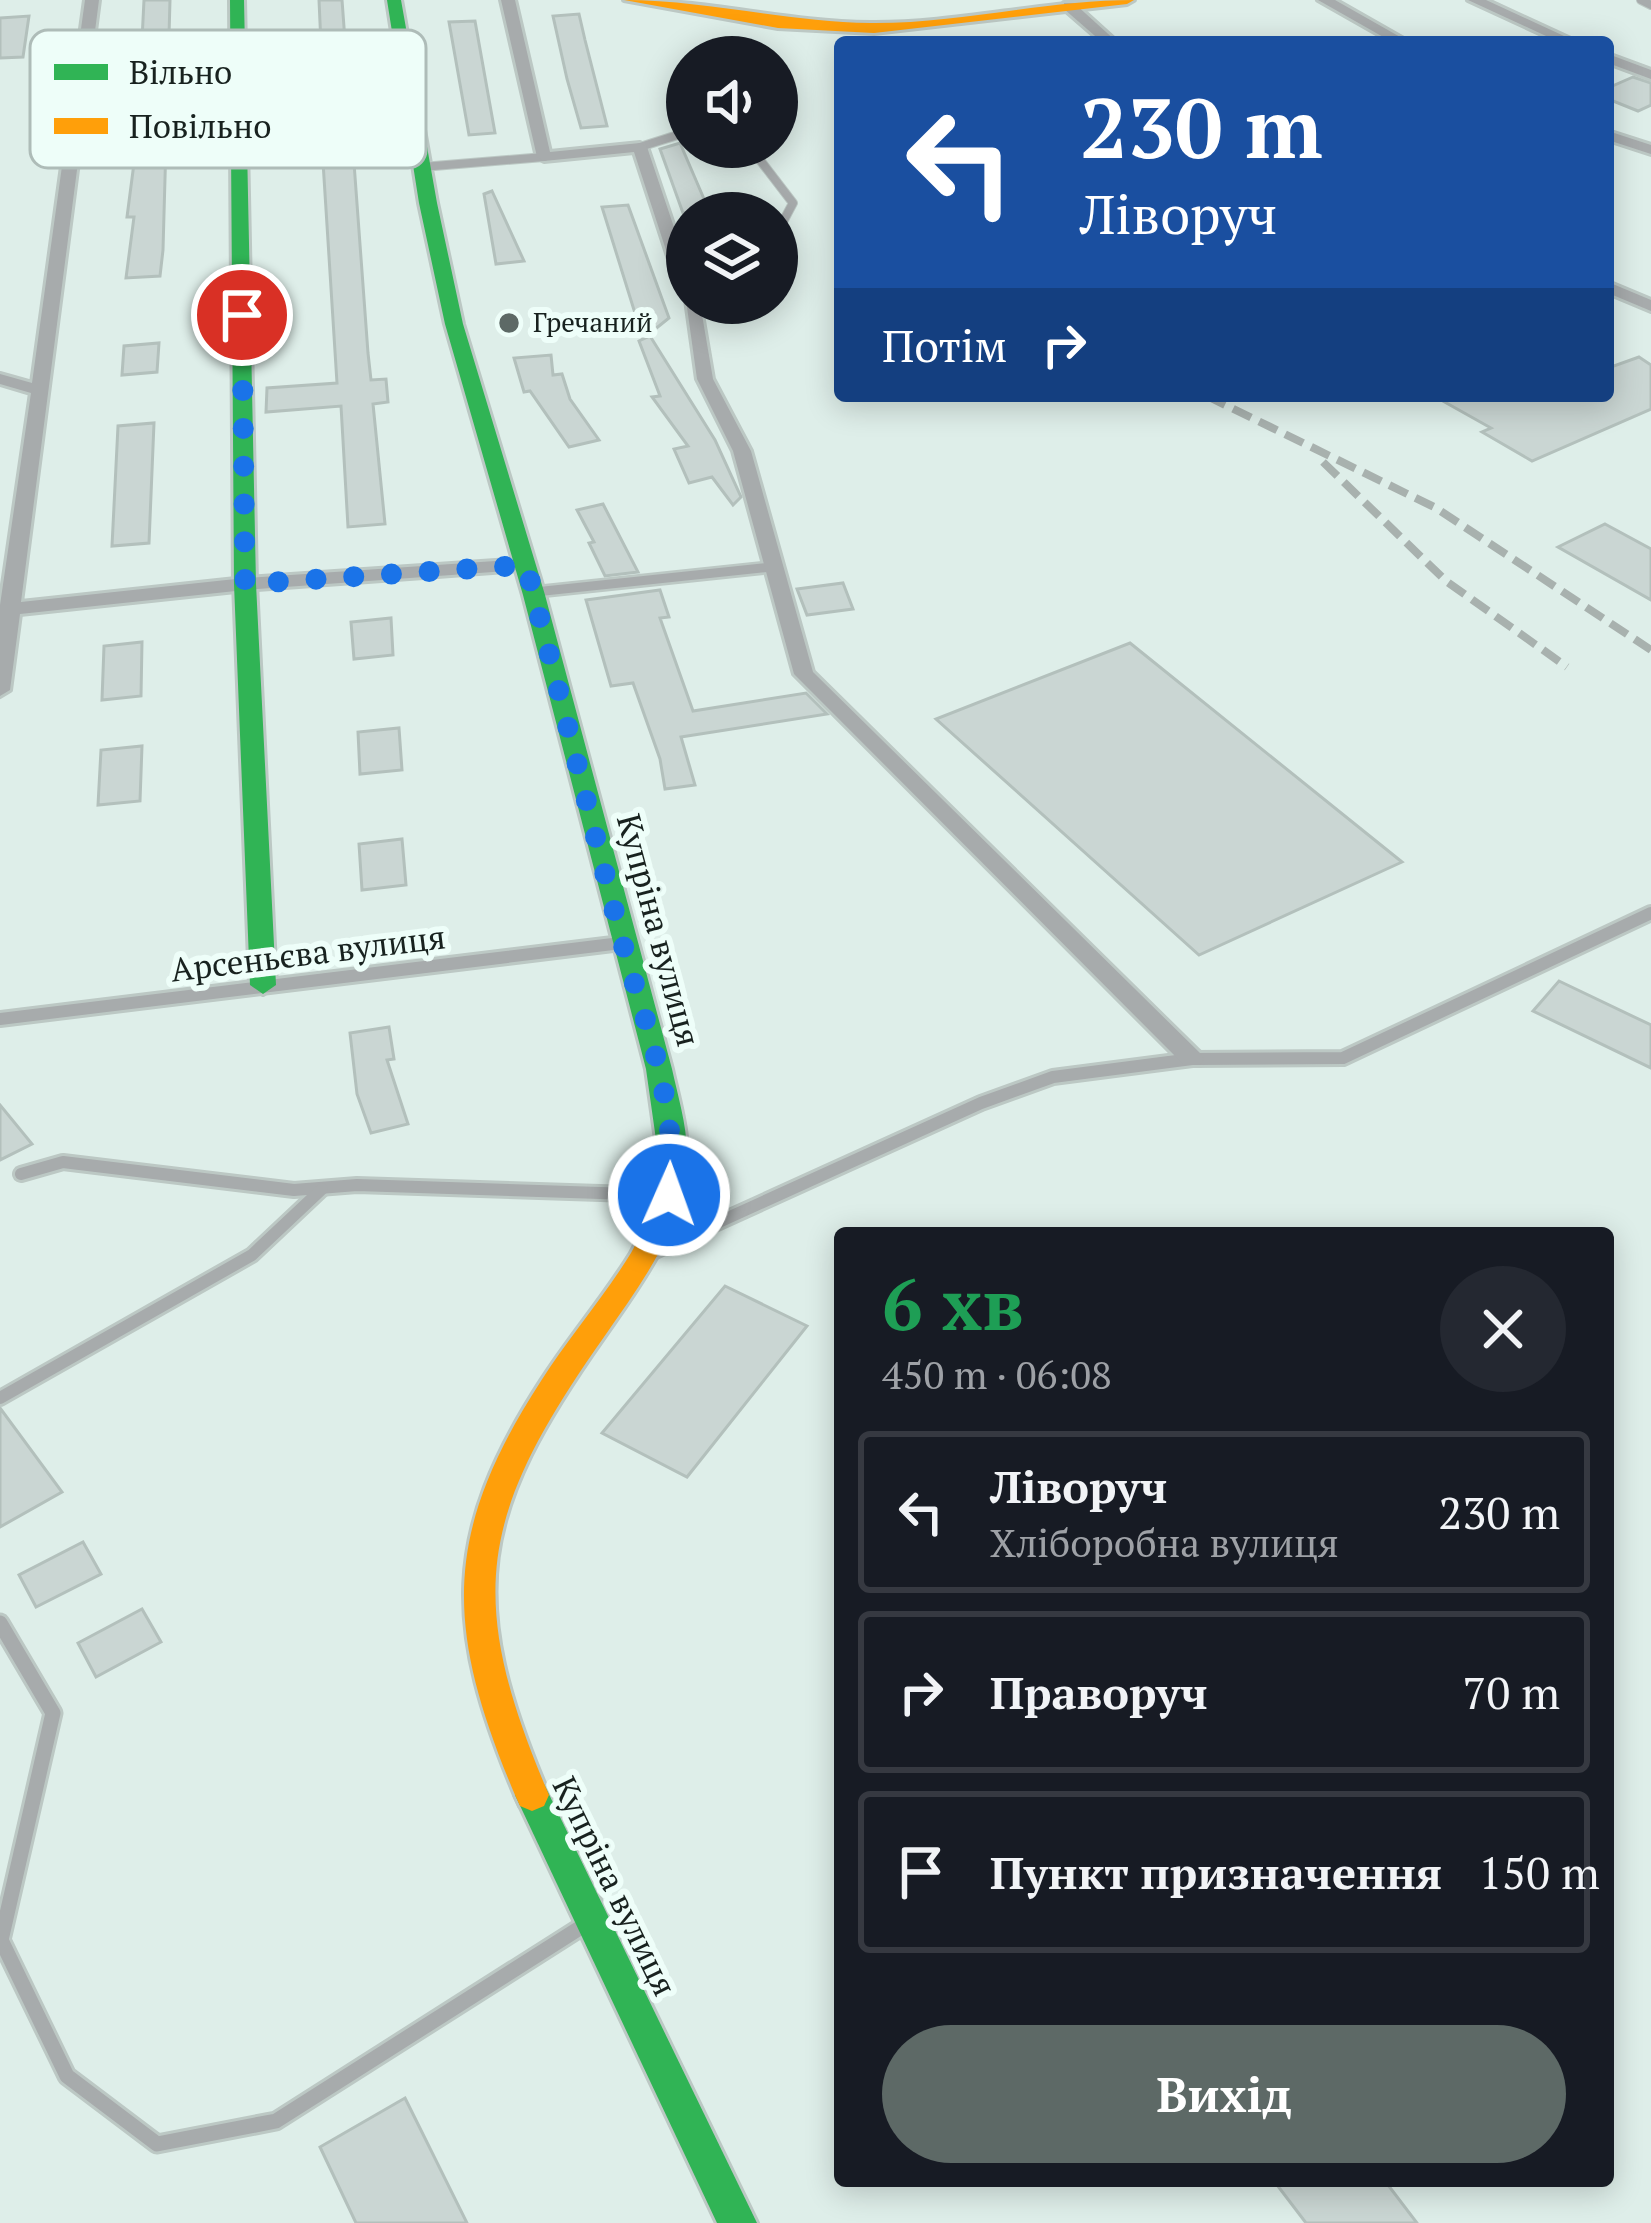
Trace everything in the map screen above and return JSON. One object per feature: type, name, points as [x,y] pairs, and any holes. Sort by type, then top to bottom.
[{"type":"main road","points":[[238,0],[238,30]]},
{"type":"main road","name":"Купріна вулиця","points":[[394,0],[399,30]]},
{"type":"main road","points":[[632,0],[697,5],[800,25],[874,28],[1127,0]]},
{"type":"main road","points":[[240,168],[245,584],[263,985]]},
{"type":"main road","name":"Купріна вулиця","points":[[422,168],[454,322],[530,579],[622,943],[665,1088],[674,1157],[667,1212],[649,1254],[576,1350],[517,1442],[476,1558],[473,1598],[484,1683],[500,1729],[737,2223]]},
{"type":"street","points":[[88,30],[92,0]]},
{"type":"street","points":[[508,0],[544,157],[640,147],[666,214]]},
{"type":"street","points":[[1325,0],[1391,36]]},
{"type":"street","points":[[1475,0],[1556,36]]},
{"type":"street","points":[[1070,6],[1103,36]]},
{"type":"street","points":[[1614,60],[1651,75]]},
{"type":"street","points":[[1614,137],[1651,150]]},
{"type":"street","points":[[0,690],[7,610],[71,168]]},
{"type":"street","points":[[1614,289],[1651,306]]},
{"type":"street","points":[[696,324],[705,379],[742,451],[804,674],[1192,1059]]},
{"type":"street","points":[[0,379],[42,391]]},
{"type":"street","points":[[7,610],[245,584],[530,579]]},
{"type":"lane","points":[[1641,0],[1651,5]]},
{"type":"lane","points":[[640,147],[666,139]]},
{"type":"lane","points":[[426,167],[544,157]]},
{"type":"lane","points":[[766,168],[785,192]]},
{"type":"lane","points":[[530,579],[772,568]]},
{"type":"lane","points":[[649,1254],[981,1103],[1053,1077],[1192,1059],[1343,1058],[1651,913]]},
{"type":"lane","name":"Арсеньєва вулиця","points":[[0,1018],[622,943]]},
{"type":"lane","points":[[22,1174],[63,1162],[294,1190],[357,1185],[669,1195]]},
{"type":"lane","points":[[0,1398],[252,1255],[322,1188]]},
{"type":"lane","points":[[0,1622],[53,1713],[2,1940],[67,2076],[157,2144],[276,2121],[592,1921]]},
{"type":"building","points":[[144,0],[170,0],[169,30],[142,30]]},
{"type":"building","points":[[319,0],[342,0],[344,30],[320,30]]},
{"type":"building","points":[[579,14],[607,126],[581,128],[567,79],[553,16]]},
{"type":"building","points":[[29,16],[23,57],[0,58],[0,18]]},
{"type":"building","points":[[475,21],[495,133],[469,135],[449,22]]},
{"type":"building","points":[[1633,77],[1651,83],[1651,105],[1638,111],[1614,101],[1614,85]]},
{"type":"building","points":[[133,168],[165,168],[160,276],[126,278],[134,217],[127,217]]},
{"type":"building","points":[[323,168],[354,168],[371,380],[386,379],[388,402],[373,404],[385,524],[348,527],[341,406],[266,412],[267,388],[337,383]]},
{"type":"building","points":[[667,168],[691,168],[701,192],[675,192]]},
{"type":"building","points":[[492,191],[524,261],[496,264],[484,194]]},
{"type":"building","points":[[628,205],[666,310],[666,320],[643,339],[602,207]]},
{"type":"building","points":[[650,336],[715,440],[741,497],[733,505],[712,477],[689,483],[674,449],[688,446],[652,397],[660,396],[639,341]]},
{"type":"building","points":[[159,343],[157,372],[122,375],[124,346]]},
{"type":"building","points":[[551,355],[553,375],[562,374],[570,399],[599,440],[569,447],[530,391],[524,392],[514,358]]},
{"type":"building","points":[[1639,357],[1651,365],[1651,409],[1532,461],[1482,432],[1491,428],[1445,402],[1614,402],[1614,366]]},
{"type":"building","points":[[154,423],[149,543],[112,546],[118,426]]},
{"type":"building","points":[[603,504],[638,572],[605,576],[577,510]]},
{"type":"building","points":[[1605,524],[1651,549],[1651,600],[1558,547]]},
{"type":"building","points":[[843,583],[853,609],[807,615],[797,589]]},
{"type":"building","points":[[660,590],[669,617],[660,618],[693,711],[806,693],[827,714],[681,737],[695,785],[665,789],[660,759],[633,683],[611,686],[586,600]]},
{"type":"building","points":[[391,618],[393,655],[354,659],[351,622]]},
{"type":"building","points":[[142,642],[141,696],[102,700],[104,646]]},
{"type":"building","points":[[1130,643],[1402,862],[1199,955],[936,719]]},
{"type":"building","points":[[399,728],[402,770],[360,774],[358,732]]},
{"type":"building","points":[[142,746],[140,801],[98,805],[101,750]]},
{"type":"building","points":[[402,839],[406,885],[362,890],[359,844]]},
{"type":"building","points":[[1559,981],[1651,1025],[1651,1068],[1533,1011]]},
{"type":"building","points":[[389,1027],[394,1059],[387,1060],[408,1124],[371,1133],[357,1094],[350,1033]]},
{"type":"building","points":[[0,1105],[32,1144],[0,1160]]},
{"type":"building","points":[[725,1286],[807,1326],[687,1477],[602,1433]]},
{"type":"building","points":[[0,1408],[62,1492],[0,1527]]},
{"type":"building","points":[[83,1542],[101,1574],[36,1607],[19,1575]]},
{"type":"building","points":[[142,1609],[161,1642],[96,1677],[78,1643]]},
{"type":"building","points":[[405,2098],[467,2223],[356,2223],[320,2147]]},
{"type":"building","points":[[1279,2187],[1390,2187],[1417,2223],[1306,2223]]},
{"type":"railway","points":[[1219,402],[1436,508],[1651,650]]},
{"type":"railway","points":[[1323,462],[1446,581],[1567,667]]},
{"type":"traffic: fast","points":[[237,0],[237,30]]},
{"type":"traffic: fast","points":[[394,0],[399,30]]},
{"type":"traffic: fast","points":[[239,168],[245,584],[263,985]]},
{"type":"traffic: fast","points":[[422,168],[454,324],[534,595],[659,1069],[671,1133],[672,1175]]},
{"type":"traffic: fast","points":[[532,1795],[737,2223]]},
{"type":"traffic: slow","points":[[631,0],[778,23],[874,28],[1127,0]]},
{"type":"traffic: slow","points":[[532,1795],[503,1726],[485,1663],[478,1606],[481,1552],[495,1499],[519,1445],[644,1256],[662,1218],[672,1175]]},
{"type":"place","name":"Гречаний","points":[[509,323]]},
{"type":"route","points":[[242,315],[245,584],[526,565],[622,943],[665,1088],[674,1157],[669,1195]]}]
